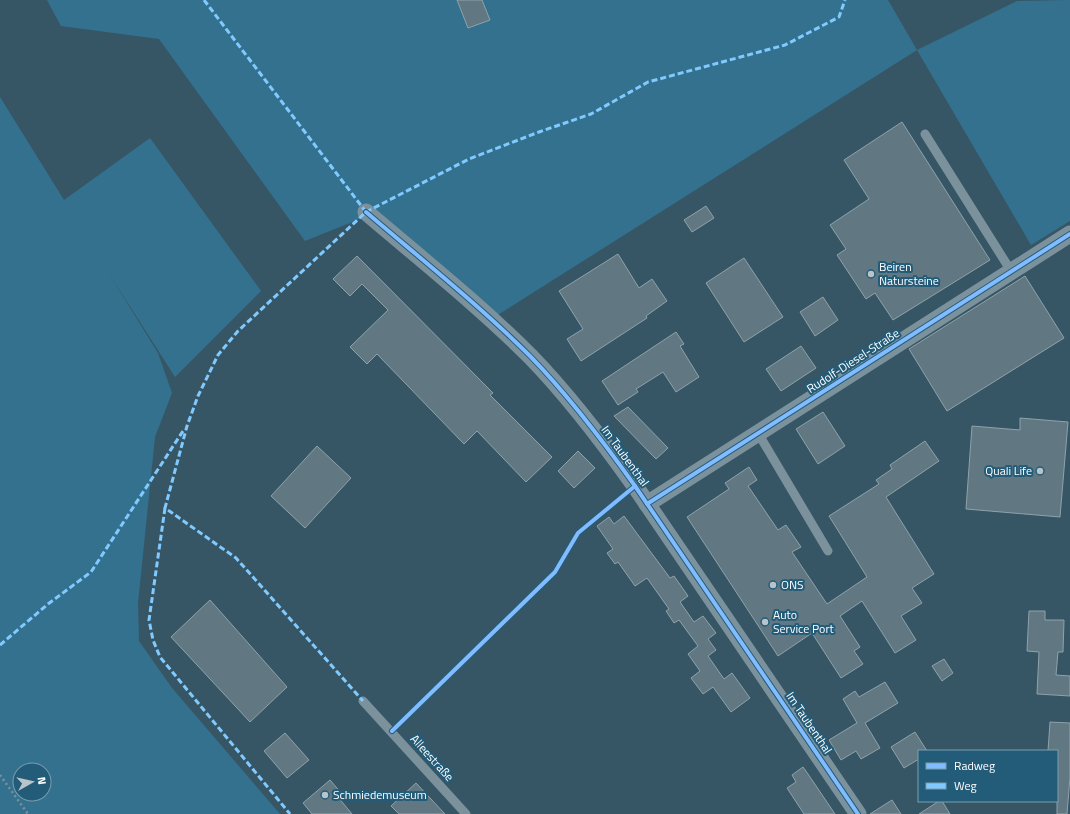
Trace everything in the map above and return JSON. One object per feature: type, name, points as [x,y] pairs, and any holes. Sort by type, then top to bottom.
[{"type":"street","name":"Im Taubenthal","points":[[366,212],[499,326],[531,357],[575,407],[613,454],[648,504],[858,814]]},
{"type":"street","name":"Rudolf-Diesel-Straße","points":[[648,504],[1070,234]]},
{"type":"lane","points":[[925,134],[1011,271]]},
{"type":"lane","points":[[758,434],[828,551]]},
{"type":"lane","name":"Alleestraße","points":[[363,701],[466,814]]},
{"type":"path","points":[[0,775],[28,814]]},
{"type":"shaded area","points":[[47,0],[888,0],[917,50],[496,316],[377,212],[305,241],[159,39],[61,26]]},
{"type":"shaded area","points":[[1070,0],[1070,221],[1031,245],[917,50],[1017,1]]},
{"type":"shaded area","points":[[0,97],[64,200],[150,138],[261,291],[175,377],[108,272],[158,353],[172,393],[155,437],[138,603],[139,641],[172,688],[280,814],[0,814]]},
{"type":"building","points":[[457,0],[482,0],[490,20],[468,28]]},
{"type":"building","points":[[902,122],[990,260],[893,320],[875,293],[866,299],[837,255],[846,249],[830,225],[869,199],[844,160]]},
{"type":"building","points":[[706,206],[714,218],[692,232],[684,220]]},
{"type":"building","points":[[618,254],[639,288],[652,279],[667,301],[646,316],[647,318],[581,361],[567,339],[583,329],[559,291]]},
{"type":"building","points":[[357,256],[493,393],[490,395],[552,457],[526,482],[477,431],[464,444],[377,354],[367,364],[350,347],[388,310],[362,284],[350,296],[333,279]]},
{"type":"building","points":[[744,258],[783,317],[744,342],[706,283]]},
{"type":"building","points":[[1025,276],[1064,338],[947,411],[909,349]]},
{"type":"building","points":[[823,297],[838,320],[815,336],[800,312]]},
{"type":"building","points":[[676,332],[684,344],[680,346],[699,377],[676,392],[663,372],[636,389],[638,392],[618,405],[602,381]]},
{"type":"building","points":[[801,346],[816,368],[781,391],[766,369]]},
{"type":"building","points":[[628,407],[668,448],[656,459],[614,416]]},
{"type":"building","points":[[823,412],[845,446],[818,464],[796,429]]},
{"type":"building","points":[[1020,418],[1068,422],[1060,517],[966,509],[972,426],[1020,430]]},
{"type":"building","points":[[925,441],[939,461],[886,497],[934,574],[912,588],[922,603],[901,616],[916,640],[895,653],[862,601],[840,616],[860,647],[854,651],[863,664],[841,678],[812,633],[778,656],[687,517],[729,489],[725,483],[749,467],[757,480],[748,486],[778,530],[786,525],[801,547],[792,552],[827,604],[867,577],[829,516],[879,484],[876,480],[892,469],[890,465]]},
{"type":"building","points":[[317,446],[351,478],[305,528],[271,496]]},
{"type":"building","points":[[578,451],[595,468],[574,488],[558,471]]},
{"type":"building","points":[[624,516],[670,578],[674,576],[688,596],[680,602],[694,622],[703,616],[716,633],[708,639],[716,650],[708,656],[724,679],[732,673],[750,698],[731,712],[713,687],[703,694],[691,678],[700,671],[688,654],[698,646],[679,620],[674,623],[666,611],[669,609],[647,578],[635,586],[618,562],[615,564],[607,553],[613,549],[597,526],[609,517],[614,524]]},
{"type":"building","points":[[210,600],[287,687],[250,722],[171,637]]},
{"type":"building","points":[[1029,611],[1045,611],[1045,620],[1064,620],[1063,652],[1058,652],[1056,675],[1070,676],[1070,696],[1037,694],[1039,652],[1027,651]]},
{"type":"building","points":[[944,659],[953,673],[942,681],[932,666]]},
{"type":"building","points":[[885,682],[898,703],[865,723],[880,748],[861,759],[856,751],[841,760],[829,740],[857,723],[843,699],[855,691],[859,697]]},
{"type":"building","points":[[1050,722],[1070,723],[1070,777],[1067,814],[1057,814],[1058,750],[1048,750]]},
{"type":"building","points":[[915,732],[926,750],[918,750],[918,760],[904,768],[891,747]]},
{"type":"building","points":[[285,733],[309,760],[287,778],[264,751]]},
{"type":"building","points":[[803,767],[835,814],[804,814],[787,788],[796,782],[792,775]]},
{"type":"building","name":"Schmiedemuseum","points":[[330,780],[342,794],[338,797],[352,814],[312,814],[303,803]]},
{"type":"building","points":[[416,783],[445,814],[399,814],[391,806]]},
{"type":"building","points":[[892,800],[901,814],[870,814]]},
{"type":"building","points":[[937,802],[943,802],[950,814],[919,814]]},
{"type":"marked path","points":[[204,0],[366,212],[238,331],[218,355],[198,396],[187,426],[165,508],[236,558],[363,701]]},
{"type":"marked path","points":[[366,212],[469,159],[591,114],[648,82],[785,45],[839,17],[845,0]]},
{"type":"marked path","points":[[0,645],[48,604],[91,572],[183,431]]},
{"type":"marked path","points":[[165,508],[149,620],[153,640],[160,657],[290,814]]},
{"type":"cycle path","points":[[366,212],[450,282],[511,337],[572,403],[635,486],[858,814]]},
{"type":"cycle path","points":[[647,504],[1070,234]]},
{"type":"cycle path","points":[[392,731],[555,572],[578,533],[635,486]]},
{"type":"place","name":"Beiren Natursteine","points":[[871,274]]},
{"type":"place","name":"Quali Life","points":[[1040,471]]},
{"type":"place","name":"ONS","points":[[773,585]]},
{"type":"place","name":"Auto Service Port","points":[[765,622]]},
{"type":"place","name":"Schmiedemuseum","points":[[325,795]]}]
